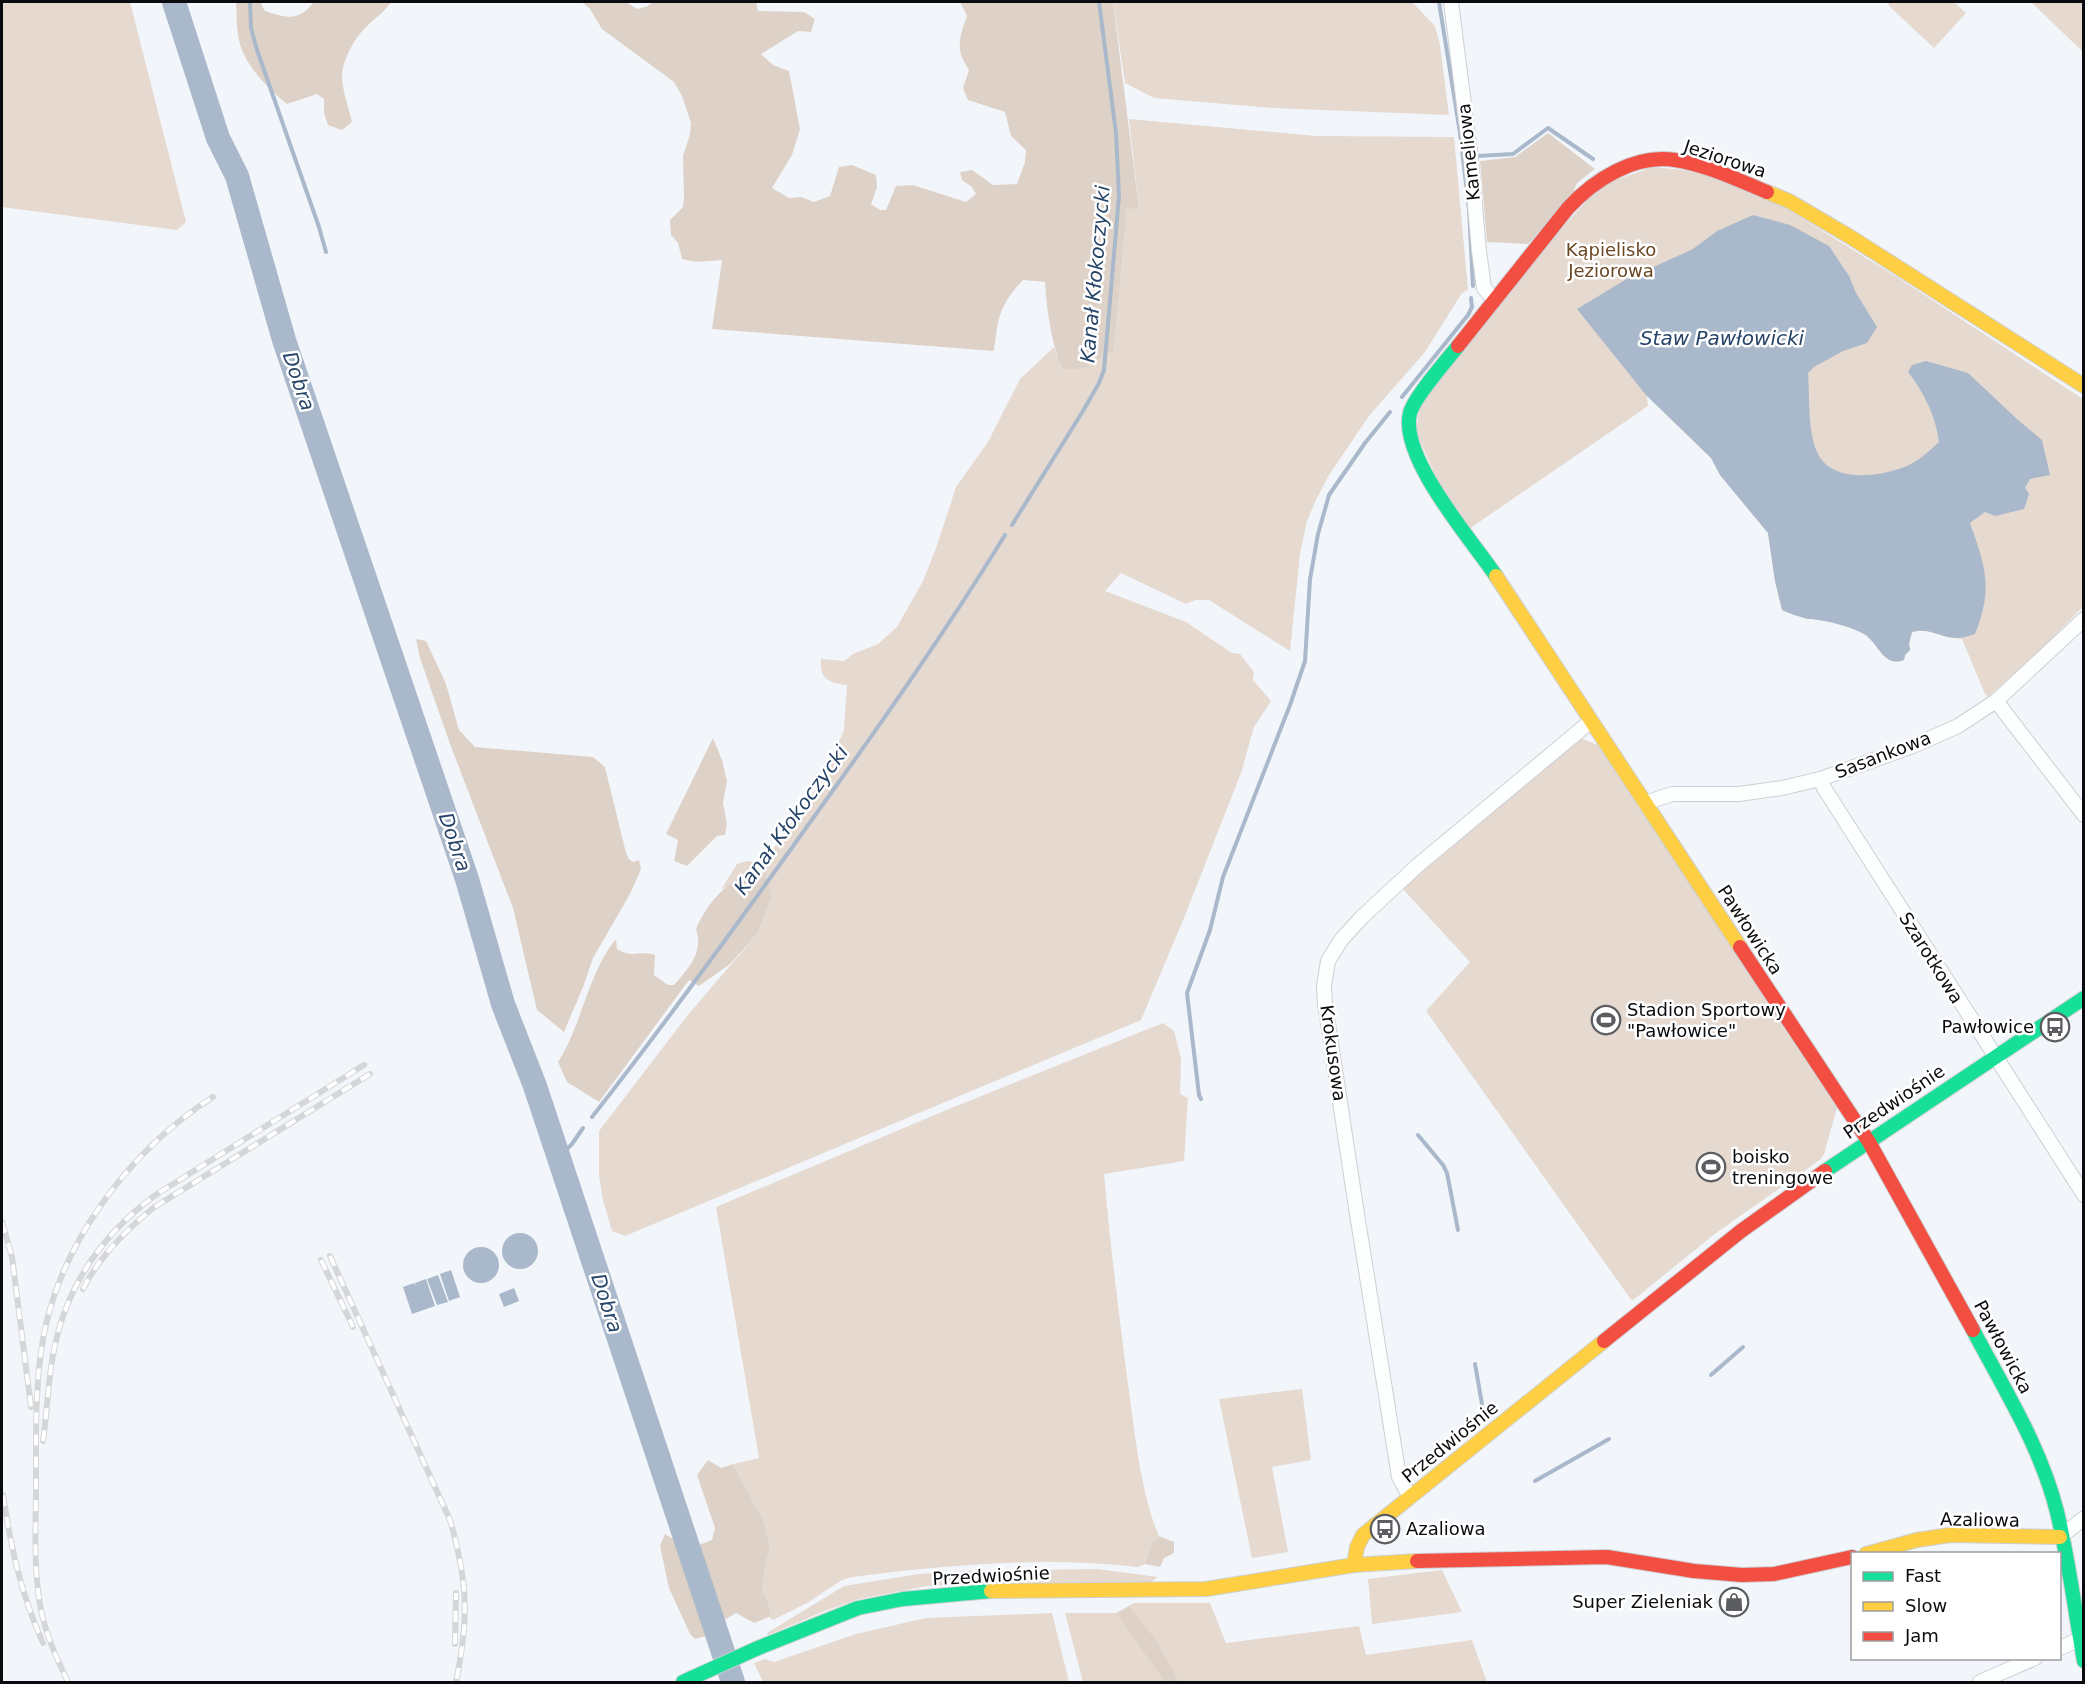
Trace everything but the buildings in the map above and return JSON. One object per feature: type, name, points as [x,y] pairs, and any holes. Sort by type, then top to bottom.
[{"type":"street","name":"Kameliowa","points":[[1451,2],[1472,160],[1484,288],[1494,300]]},
{"type":"street","name":"Jeziorowa","points":[[1445,507],[1428,480],[1415,451],[1409,425],[1410,411],[1428,383],[1584,191],[1616,171],[1653,160],[1674,160],[1727,175],[1789,201],[1852,238],[2084,386]]},
{"type":"street","name":"Pawłowicka","points":[[1445,507],[1483,557],[1869,1142],[1952,1290],[2022,1421],[2039,1458],[2057,1512],[2084,1661]]},
{"type":"street","name":"Sasankowa","points":[[1645,802],[1672,794],[1739,794],[1782,788],[1820,779],[1914,746],[1958,726],[1996,701],[2084,619]]},
{"type":"street","points":[[1996,701],[2084,815]]},
{"type":"street","name":"Krokusowa","points":[[1410,1497],[1399,1477],[1355,1204],[1325,1004],[1324,986],[1327,967],[1334,949],[1341,940],[1386,893],[1591,721]]},
{"type":"street","name":"Szarotkowa","points":[[1820,779],[1994,1057],[2084,1195]]},
{"type":"street","name":"Przedwiośnie","points":[[683,1683],[750,1652],[858,1608],[903,1599],[976,1591],[1206,1589],[1354,1565],[1357,1547],[1363,1534],[1740,1231],[1802,1186],[2084,998]]},
{"type":"street","points":[[2060,1537],[2084,1518]]},
{"type":"street","name":"Azaliowa","points":[[1874,1552],[1933,1537],[1960,1535],[2033,1539],[2060,1537]]},
{"type":"street","points":[[1354,1565],[1513,1557],[1607,1557],[1694,1571],[1742,1575],[1796,1570],[1851,1557]]},
{"type":"street","points":[[2061,1648],[2080,1639]]},
{"type":"street","points":[[1980,1683],[2033,1660]]},
{"type":"green space","points":[[2,2],[130,2],[186,222],[177,230],[2,207]]},
{"type":"green space","points":[[1113,2],[1412,2],[1435,26],[1440,45],[1449,115],[1273,108],[1154,98],[1125,83]]},
{"type":"green space","points":[[1888,2],[1954,2],[1966,13],[1934,48],[1889,6]]},
{"type":"green space","points":[[2031,2],[2083,2],[2082,51]]},
{"type":"green space","points":[[1129,119],[1316,136],[1454,137],[1468,290],[1462,293],[1425,352],[1369,416],[1329,475],[1316,500],[1307,521],[1300,554],[1290,651],[1209,600],[1195,600],[1186,604],[1121,573],[1105,591],[1186,622],[1232,653],[1240,654],[1254,672],[1253,680],[1271,701],[1254,727],[1241,773],[1141,1020],[625,1236],[612,1231],[599,1175],[599,1131],[687,1016],[758,933],[772,895],[740,875],[721,890],[737,864],[747,861],[762,863],[768,856],[822,780],[844,730],[847,685],[826,679],[822,671],[821,659],[844,661],[853,654],[878,644],[897,627],[923,581],[956,487],[988,442],[1020,379],[1054,347],[1062,369],[1114,350],[1127,208],[1139,208]]},
{"type":"green space","name":"Kąpielisko Jeziorowa","points":[[1652,167],[1705,175],[1782,206],[1897,277],[2083,399],[2083,607],[1988,697],[1962,639],[1924,631],[1912,632],[1910,650],[1904,660],[1897,662],[1886,658],[1869,638],[1859,631],[1836,623],[1806,619],[1782,610],[1768,533],[1720,475],[1711,458],[1647,396],[1648,406],[1469,529],[1445,497],[1416,432],[1420,404],[1517,278],[1600,186]]},
{"type":"green space","name":"Stadion Sportowy \"Pawłowice\"","points":[[1580,738],[1598,745],[1837,1108],[1821,1159],[1716,1233],[1632,1301],[1426,1011],[1470,962],[1402,888]]},
{"type":"green space","points":[[1163,1023],[1174,1031],[1181,1058],[1180,1094],[1188,1098],[1184,1161],[1104,1174],[1136,1442],[1147,1500],[1159,1536],[1152,1542],[1145,1564],[1138,1567],[1066,1562],[995,1563],[852,1577],[842,1580],[807,1603],[773,1620],[769,1617],[771,1610],[762,1588],[770,1545],[763,1520],[733,1464],[759,1458],[716,1207],[949,1109]]},
{"type":"green space","points":[[1302,1389],[1311,1460],[1272,1467],[1288,1552],[1252,1558],[1219,1399]]},
{"type":"green space","points":[[1097,1569],[1158,1577],[1151,1582],[980,1583],[927,1586],[859,1599],[768,1635],[767,1633],[844,1586],[919,1574]]},
{"type":"green space","points":[[1442,1570],[1462,1612],[1372,1624],[1368,1579]]},
{"type":"green space","points":[[1134,1603],[1210,1603],[1226,1643],[1359,1626],[1366,1655],[1472,1640],[1487,1682],[1083,1682],[1065,1613],[1116,1613]]},
{"type":"green space","points":[[1052,1613],[1069,1682],[763,1682],[754,1663],[765,1659],[774,1662],[856,1634],[926,1618]]},
{"type":"shaded area","points":[[236,2],[260,2],[265,11],[292,17],[303,13],[314,2],[391,2],[360,33],[344,63],[342,81],[352,122],[342,130],[328,125],[324,113],[324,99],[317,94],[287,104],[263,82],[250,65],[240,45]]},
{"type":"shaded area","points":[[582,2],[626,2],[637,9],[653,2],[756,2],[758,11],[804,12],[815,19],[811,32],[798,31],[761,54],[773,65],[789,71],[800,129],[792,155],[772,188],[789,198],[801,197],[814,202],[830,196],[839,167],[852,165],[876,175],[877,187],[871,204],[880,210],[886,210],[896,186],[913,185],[966,202],[976,194],[972,187],[962,180],[960,172],[972,170],[993,185],[1017,184],[1025,162],[1026,150],[1011,136],[1005,112],[968,100],[963,88],[969,70],[960,50],[960,37],[967,16],[960,2],[1113,2],[1139,208],[1127,209],[1114,350],[1082,369],[1062,369],[1050,326],[1045,282],[1023,280],[1009,297],[1001,312],[994,351],[712,329],[722,260],[697,262],[682,259],[678,243],[671,235],[670,220],[683,207],[683,156],[691,123],[682,96],[674,82],[602,29],[590,9]]},
{"type":"shaded area","points":[[1548,133],[1595,169],[1577,183],[1570,198],[1528,244],[1487,242],[1480,161],[1515,157]]},
{"type":"shaded area","points":[[416,639],[426,641],[446,684],[459,730],[475,747],[593,757],[605,767],[626,853],[633,862],[639,860],[641,869],[630,894],[593,958],[564,1032],[537,1010],[513,908],[450,744],[420,658]]},
{"type":"shaded area","points":[[713,738],[727,781],[723,803],[727,824],[725,835],[717,836],[687,866],[674,861],[678,840],[666,834]]},
{"type":"shaded area","points":[[753,867],[764,870],[772,895],[758,933],[730,964],[699,986],[689,980],[599,1102],[567,1082],[558,1062],[573,1032],[598,967],[616,939],[617,949],[623,952],[655,955],[654,975],[668,985],[674,985],[696,953],[698,937],[696,929],[706,910],[727,886]]},
{"type":"shaded area","points":[[708,1460],[721,1468],[733,1464],[763,1520],[770,1545],[762,1588],[771,1610],[769,1617],[754,1623],[736,1613],[721,1622],[696,1546],[712,1540],[715,1528],[697,1475]]},
{"type":"shaded area","points":[[665,1534],[678,1542],[706,1636],[695,1639],[690,1634],[669,1588],[660,1546]]},
{"type":"shaded area","points":[[1159,1536],[1174,1542],[1174,1553],[1164,1558],[1160,1567],[1145,1564],[1152,1542]]},
{"type":"shaded area","points":[[1129,1607],[1156,1640],[1179,1682],[1165,1682],[1117,1614]]},
{"type":"water","name":"Staw Pawłowicki","points":[[1753,215],[1790,225],[1829,246],[1849,276],[1856,293],[1877,327],[1867,343],[1843,351],[1814,367],[1808,373],[1813,438],[1819,456],[1827,465],[1837,471],[1850,474],[1877,474],[1903,468],[1913,463],[1939,442],[1928,405],[1908,372],[1912,365],[1926,361],[1968,373],[2042,440],[2050,475],[2030,479],[2025,488],[2029,494],[2024,509],[1995,516],[1985,512],[1970,523],[1980,553],[1986,591],[1981,618],[1975,634],[1956,638],[1928,631],[1912,632],[1910,650],[1904,660],[1897,662],[1886,658],[1869,638],[1859,631],[1836,623],[1806,619],[1782,610],[1768,533],[1720,475],[1711,458],[1646,395],[1577,309],[1625,280],[1693,249],[1717,231]]},
{"type":"water","points":[[520,1233],[533,1238],[538,1251],[533,1264],[520,1269],[507,1264],[502,1251],[507,1238]]},
{"type":"water","points":[[481,1247],[494,1252],[499,1265],[494,1278],[481,1283],[468,1278],[463,1265],[468,1252]]},
{"type":"water","points":[[451,1270],[460,1297],[449,1301],[440,1274]]},
{"type":"water","points":[[438,1275],[448,1302],[437,1305],[427,1279]]},
{"type":"water","points":[[426,1279],[435,1306],[412,1314],[403,1287],[414,1283],[415,1286],[415,1283]]},
{"type":"water","points":[[514,1288],[519,1301],[504,1307],[499,1294]]},
{"type":"waterway","name":"Dobra","points":[[174,2],[218,138],[237,176],[284,340],[467,879],[503,1004],[535,1086],[733,1682]]},
{"type":"waterway","points":[[250,2],[251,28],[257,50],[326,252]]},
{"type":"waterway","name":"Kanał Kłokoczycki","points":[[1012,525],[1083,411],[1104,370],[1119,196],[1116,133],[1099,2]]},
{"type":"waterway","points":[[1439,2],[1460,133],[1469,209],[1473,286]]},
{"type":"waterway","points":[[1477,156],[1513,154],[1548,128],[1593,159]]},
{"type":"waterway","points":[[1402,397],[1468,315],[1472,307],[1471,298]]},
{"type":"waterway","points":[[1201,1099],[1187,993],[1210,930],[1223,877],[1305,661],[1310,579],[1318,534],[1329,495],[1390,412]]},
{"type":"waterway","name":"Kanał Kłokoczycki","points":[[592,1117],[701,974],[857,756],[933,647],[1005,535]]},
{"type":"waterway","name":"Kanał Kłokoczycki","points":[[558,1158],[583,1128]]},
{"type":"waterway","points":[[1418,1135],[1447,1173],[1458,1230]]},
{"type":"waterway","points":[[1711,1375],[1743,1347]]},
{"type":"waterway","points":[[1475,1364],[1482,1404]]},
{"type":"waterway","points":[[1535,1481],[1609,1439]]},
{"type":"railway","points":[[43,1441],[51,1366],[67,1307],[89,1264],[119,1226],[157,1194],[364,1065]]},
{"type":"railway","points":[[83,1289],[89,1277],[114,1245],[153,1208],[370,1074]]},
{"type":"railway","points":[[68,1682],[52,1647],[43,1619],[38,1594],[36,1563],[37,1402],[41,1352],[49,1314],[61,1277],[100,1206],[152,1145],[182,1119],[213,1097]]},
{"type":"railway","points":[[2,1222],[12,1257],[31,1407]]},
{"type":"railway","points":[[330,1256],[450,1520],[460,1563],[465,1601],[463,1639],[456,1682]]},
{"type":"railway","points":[[321,1260],[353,1327]]},
{"type":"railway","points":[[3,1495],[18,1570],[43,1643]]},
{"type":"railway","points":[[455,1644],[456,1593]]},
{"type":"traffic: fast","points":[[1458,346],[1424,388],[1413,406],[1410,413],[1410,431],[1415,452],[1426,474],[1455,520],[1496,576]]},
{"type":"traffic: fast","points":[[1825,1171],[2084,998]]},
{"type":"traffic: fast","points":[[1973,1330],[2032,1441],[2050,1488],[2065,1549],[2084,1661]]},
{"type":"traffic: fast","points":[[683,1682],[758,1648],[858,1608],[903,1599],[991,1591]]},
{"type":"traffic: slow","points":[[1767,192],[1789,201],[1852,238],[2084,386]]},
{"type":"traffic: slow","points":[[1496,576],[1740,947]]},
{"type":"traffic: slow","points":[[1354,1565],[1357,1547],[1363,1535],[1604,1341]]},
{"type":"traffic: slow","points":[[1873,1552],[1917,1540],[1950,1535],[2060,1537]]},
{"type":"traffic: slow","points":[[991,1591],[1206,1589],[1354,1565],[1417,1561]]},
{"type":"traffic: jam","points":[[1458,346],[1568,208],[1590,188],[1616,171],[1645,161],[1675,160],[1711,169],[1767,192]]},
{"type":"traffic: jam","points":[[1740,947],[1869,1142],[1973,1330]]},
{"type":"traffic: jam","points":[[1604,1341],[1741,1231],[1825,1171]]},
{"type":"traffic: jam","points":[[1417,1561],[1607,1557],[1694,1571],[1742,1575],[1774,1574],[1851,1557]]},
{"type":"place","name":"Stadion Sportowy \"Pawłowice\"","points":[[1606,1020]]},
{"type":"place","name":"Pawłowice","points":[[2055,1027]]},
{"type":"place","name":"boisko treningowe","points":[[1711,1167]]},
{"type":"place","name":"Azaliowa","points":[[1385,1529]]},
{"type":"place","name":"Super Zieleniak","points":[[1734,1602]]}]
